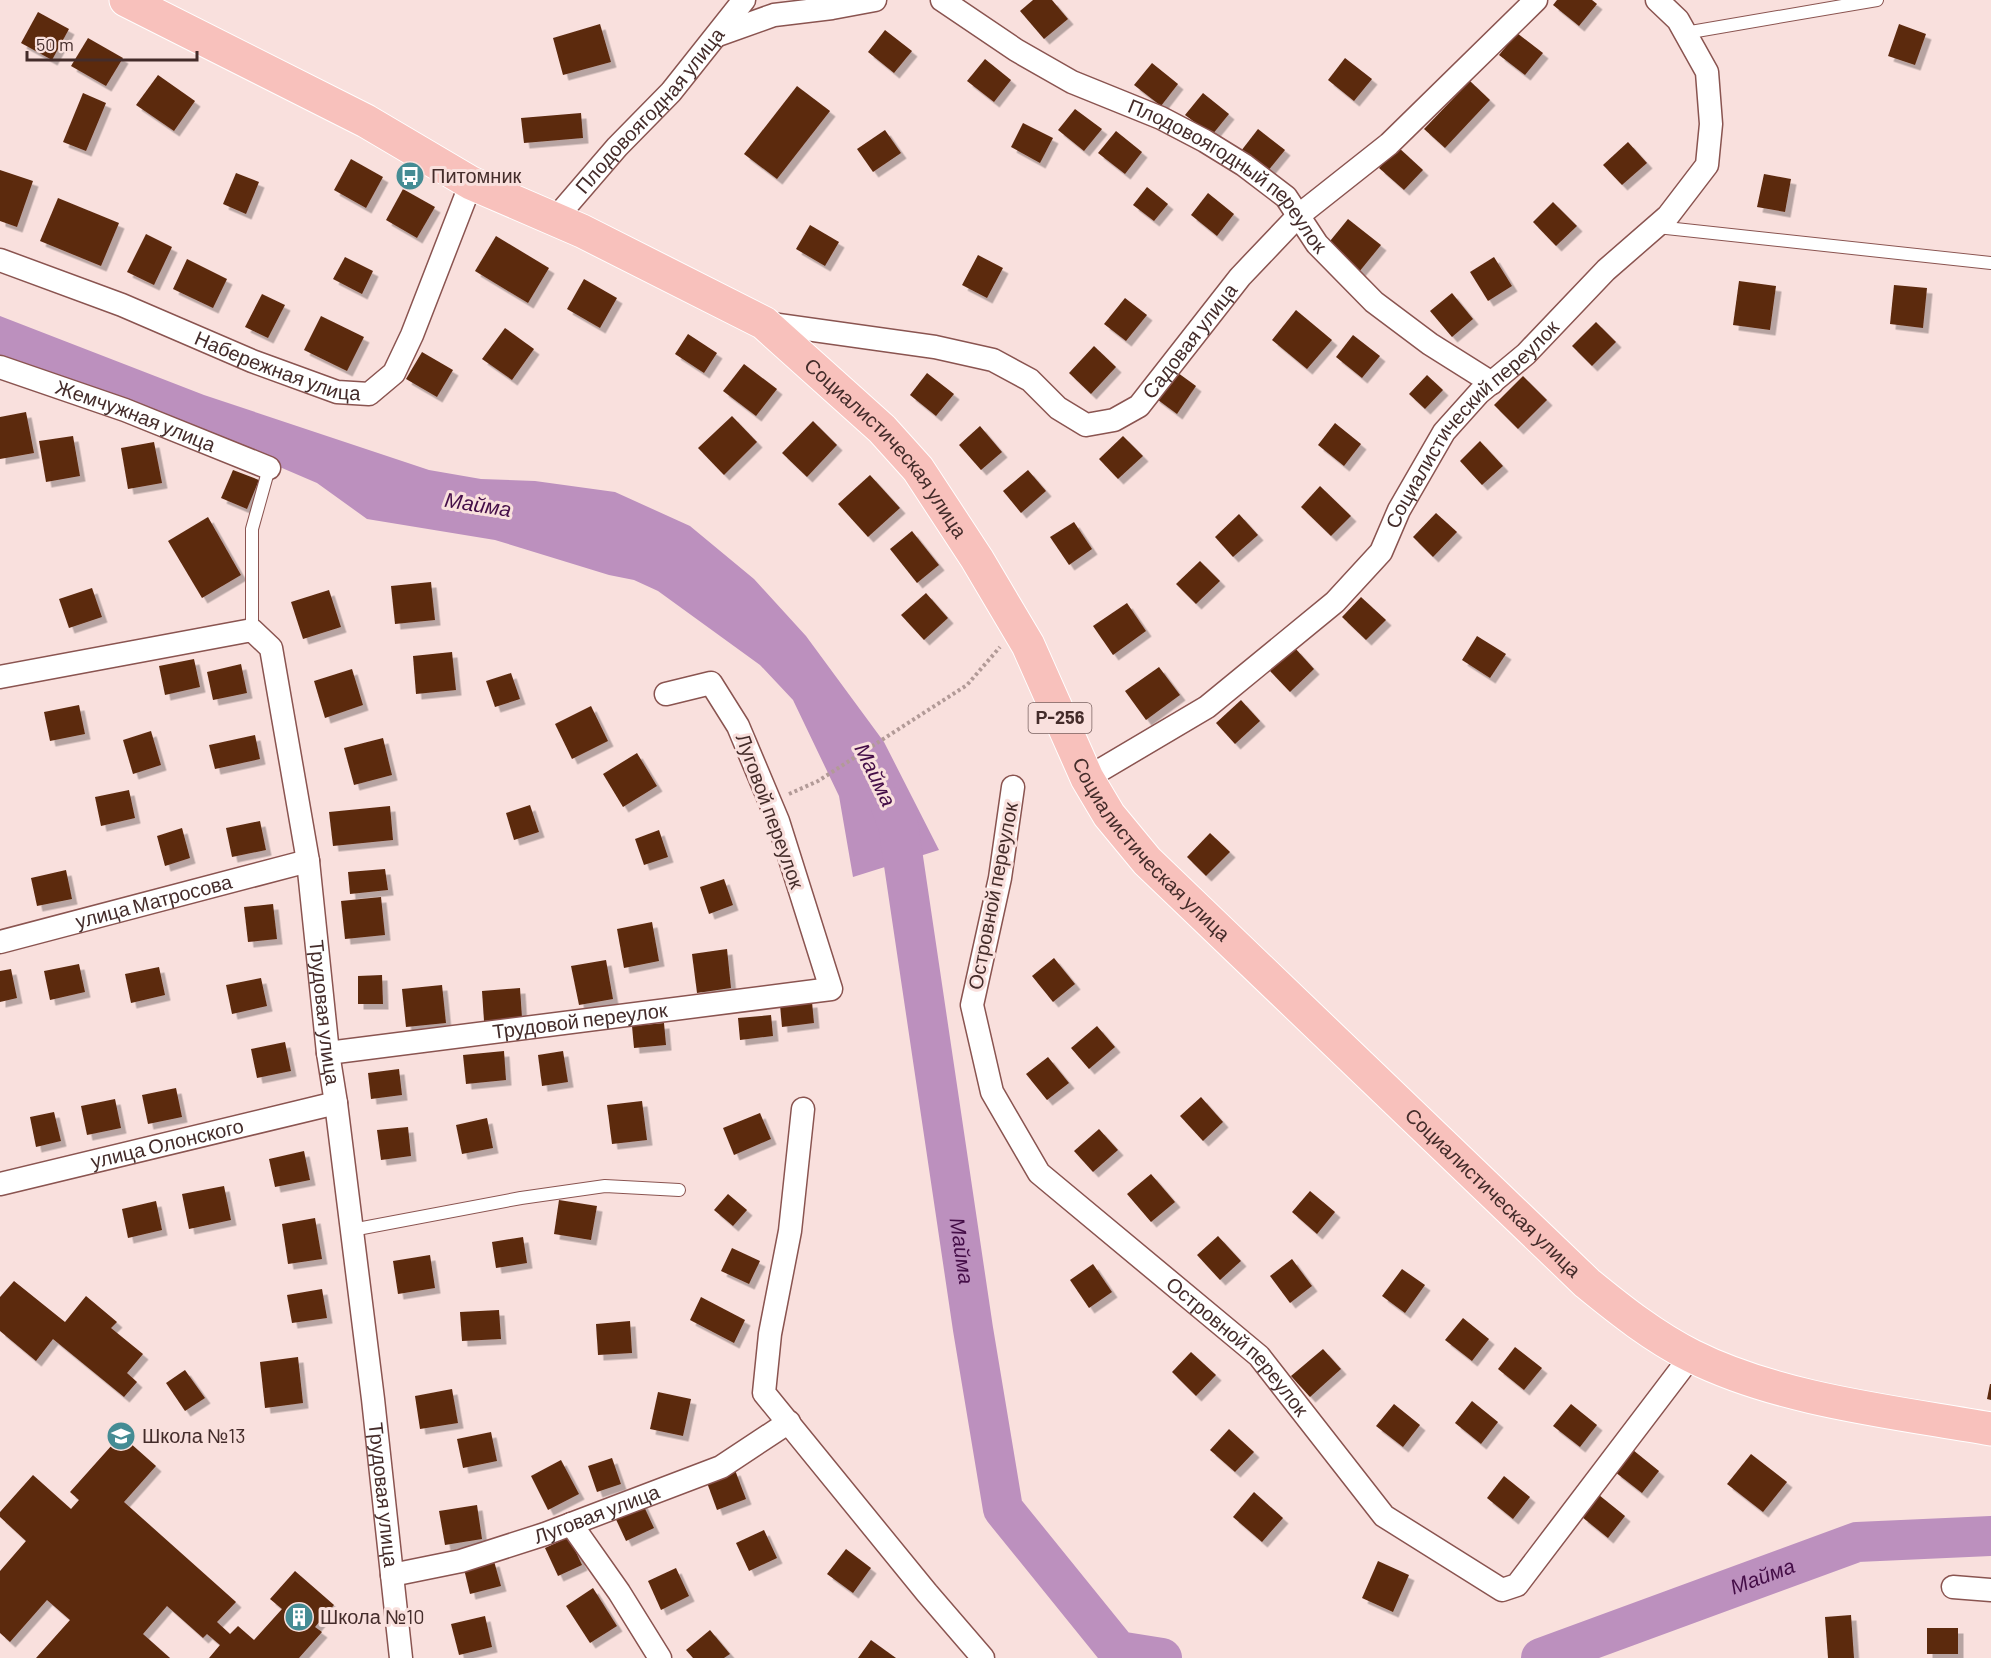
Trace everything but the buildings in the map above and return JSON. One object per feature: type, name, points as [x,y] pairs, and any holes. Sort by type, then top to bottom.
[{"type":"main road","name":"Социалистическая улица","points":[[126,0],[366,121],[471,183],[555,219],[764,323],[882,429],[918,469],[977,559],[1028,645],[1087,778],[1109,815],[1147,861],[1587,1283],[1630,1318],[1692,1356],[1744,1377],[1815,1398],[1991,1429]]},
{"type":"street","name":"Плодовоягодная улица","points":[[555,219],[617,147],[671,92],[744,0]]},
{"type":"street","points":[[718,35],[774,15],[874,0]]},
{"type":"street","name":"Плодовоягодный переулок","points":[[942,0],[1016,50],[1072,82],[1161,118],[1244,165],[1286,197],[1317,244],[1374,302],[1430,344],[1492,383]]},
{"type":"street","name":"Садовая улица","points":[[764,323],[935,347],[993,360],[1030,380],[1058,408],[1086,425],[1113,420],[1139,406],[1240,277],[1298,216],[1389,144],[1536,0]]},
{"type":"street","name":"Социалистический переулок","points":[[1087,778],[1207,707],[1335,602],[1381,552],[1399,510],[1444,432],[1479,393],[1526,354],[1606,270],[1668,216],[1707,165],[1711,124],[1707,72],[1678,20],[1657,0]]},
{"type":"street","name":"Набережная улица","points":[[0,260],[122,305],[252,361],[337,392],[369,394],[394,373],[412,335],[471,183]]},
{"type":"street","name":"Жемчужная улица","points":[[0,367],[125,410],[269,468]]},
{"type":"street","points":[[0,677],[252,630]]},
{"type":"street","name":"Трудовая улица","points":[[252,630],[270,648],[308,861],[328,1053],[373,1399],[401,1658]]},
{"type":"street","name":"Луговой переулок","points":[[666,694],[711,683],[738,726],[777,821],[831,989]]},
{"type":"street","name":"Островной переулок","points":[[1013,787],[1000,878],[972,1005],[992,1092],[1039,1173],[1259,1356],[1384,1516],[1502,1590],[1517,1585],[1692,1356]]},
{"type":"street","name":"улица Матросова","points":[[0,942],[308,861]]},
{"type":"street","name":"Трудовой переулок","points":[[328,1053],[831,989]]},
{"type":"street","name":"улица Олонского","points":[[0,1184],[336,1103]]},
{"type":"street","points":[[803,1109],[790,1231],[770,1334],[764,1393],[983,1658]]},
{"type":"street","name":"Луговая улица","points":[[392,1575],[461,1561],[571,1524],[721,1467],[789,1422]]},
{"type":"street","points":[[571,1524],[619,1592],[660,1658]]},
{"type":"street","points":[[1953,1587],[1991,1590]]},
{"type":"lane","points":[[1686,33],[1877,0]]},
{"type":"lane","points":[[1656,227],[1991,263]]},
{"type":"lane","points":[[252,630],[252,529],[269,468]]},
{"type":"lane","points":[[352,1230],[521,1198],[605,1186],[679,1190]]},
{"type":"path","points":[[769,804],[818,781],[967,685],[1017,626]]},
{"type":"water","points":[[0,316],[204,395],[429,470],[481,479],[535,481],[615,492],[690,526],[754,579],[806,636],[884,742],[939,850],[853,877],[839,796],[793,700],[760,665],[658,591],[634,580],[609,575],[495,540],[367,519],[317,483],[128,402],[0,362]]},
{"type":"waterway","name":"Майма","points":[[891,807],[898,824],[973,1329],[1003,1509],[1118,1651],[1162,1658]]},
{"type":"waterway","name":"Майма","points":[[1541,1658],[1857,1542],[1991,1536]]},
{"type":"place","name":"Питомник","points":[[410,176]]},
{"type":"place","name":"Школа №13","points":[[121,1436]]},
{"type":"place","name":"Школа №10","points":[[299,1617]]}]
